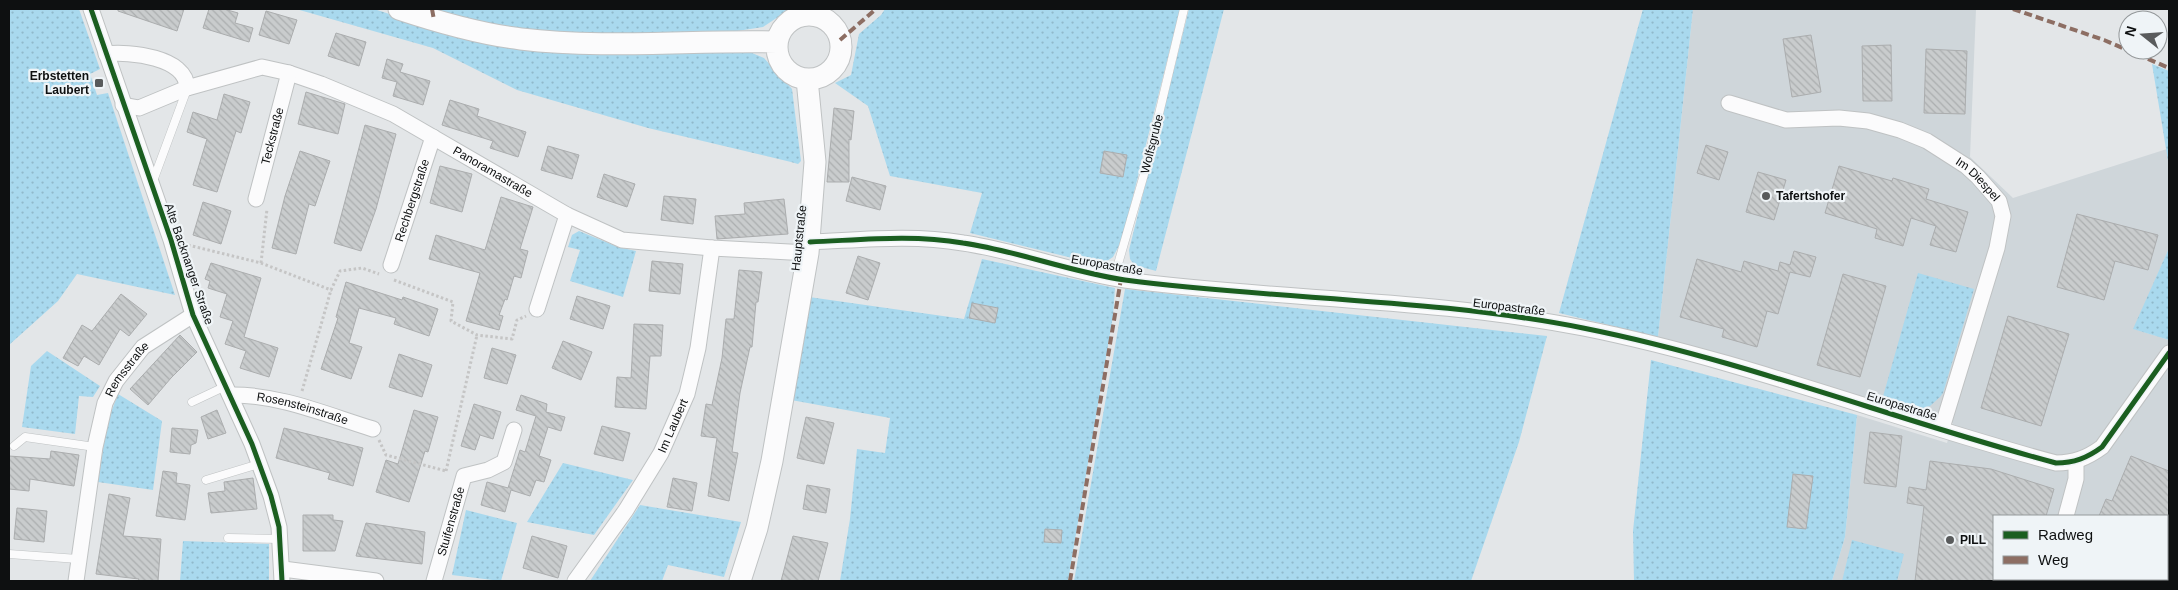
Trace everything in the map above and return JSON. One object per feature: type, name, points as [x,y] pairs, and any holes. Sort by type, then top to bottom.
[{"type":"street","name":"Alte Backnanger Straße","points":[[91,9],[171,240],[193,315],[228,391],[271,496],[280,539],[283,575]]},
{"type":"street","points":[[399,9],[434,20],[520,39],[583,43],[776,42]]},
{"type":"street","points":[[820,12],[836,29],[840,40],[840,55],[833,68],[822,77],[807,79],[794,76],[784,68],[778,56],[776,42],[782,29],[792,19],[820,12]]},
{"type":"street","points":[[106,54],[123,52],[166,63],[182,72],[187,79],[187,88]]},
{"type":"street","name":"Panoramastraße","points":[[123,105],[139,108],[187,88],[262,68],[289,73],[322,84],[393,114],[567,215],[622,240],[712,248],[809,247]]},
{"type":"street","name":"Teckstraße","points":[[256,199],[289,73]]},
{"type":"street","name":"Hauptstraße","points":[[740,581],[757,528],[772,461],[809,247],[815,162],[807,79]]},
{"type":"street","name":"Im Diespel","points":[[1728,104],[1786,120],[1839,118],[1868,121],[1900,130],[1927,141],[1966,166],[1999,201],[2003,216],[1999,239],[1942,428]]},
{"type":"street","name":"Rechbergstraße","points":[[392,265],[433,137]]},
{"type":"street","points":[[537,309],[567,215]]},
{"type":"street","name":"Europastraße","points":[[809,247],[901,237],[934,238],[966,243],[1114,278],[1200,288],[1429,307],[1583,328],[1694,355],[2056,463],[2076,462]]},
{"type":"street","name":"Im Laubert","points":[[576,581],[626,510],[662,453],[687,394],[698,348],[712,248]]},
{"type":"street","name":"Remsstraße","points":[[76,581],[95,447],[105,403],[116,381],[131,360],[158,336],[193,315]]},
{"type":"street","points":[[2066,515],[2076,479],[2076,462],[2093,454],[2109,438],[2169,353]]},
{"type":"street","name":"Rosensteinstraße","points":[[228,391],[254,395],[298,406],[373,429]]},
{"type":"street","name":"Stuifenstraße","points":[[434,581],[464,476],[488,470],[504,462],[514,430]]},
{"type":"street","points":[[283,575],[376,581]]},
{"type":"lane","name":"Wolfsgrube","points":[[1114,278],[1147,164],[1184,9]]},
{"type":"lane","points":[[151,186],[187,88]]},
{"type":"lane","points":[[192,402],[228,391]]},
{"type":"lane","points":[[14,446],[25,437],[95,447]]},
{"type":"lane","points":[[206,480],[259,464]]},
{"type":"lane","points":[[228,538],[280,539]]},
{"type":"lane","points":[[9,554],[78,559]]},
{"type":"path","points":[[256,199],[268,203],[261,263]]},
{"type":"path","points":[[171,240],[261,263],[331,290]]},
{"type":"path","points":[[298,406],[331,290],[340,271],[362,268],[453,302],[451,321],[477,335],[512,339],[517,320],[537,309]]},
{"type":"path","points":[[446,471],[477,335]]},
{"type":"path","points":[[373,429],[386,455],[464,476]]},
{"type":"shaded area","points":[[9,9],[79,9],[100,69],[90,74],[97,95],[108,93],[175,295],[77,274],[58,301],[9,345]]},
{"type":"shaded area","points":[[296,9],[374,9],[442,31],[752,53],[764,58],[792,89],[801,161],[798,164],[648,128],[517,90],[433,48]]},
{"type":"shaded area","points":[[438,9],[790,9],[763,27],[724,33],[625,36],[525,33],[441,14]]},
{"type":"shaded area","points":[[885,9],[1180,9],[1122,240],[1113,257],[1101,265],[970,233],[982,193],[890,176],[868,106],[835,83],[851,75],[859,34],[881,15]]},
{"type":"shaded area","points":[[1189,9],[1224,9],[1156,271],[1134,265],[1130,259],[1129,250]]},
{"type":"shaded area","points":[[1643,9],[1693,9],[1658,337],[1559,313]]},
{"type":"shaded area","points":[[1693,9],[1976,9],[1970,157],[2013,198],[2167,149],[2169,167],[2169,248],[2134,329],[2169,340],[2169,581],[1832,581],[1845,537],[1857,415],[1947,443],[1953,423],[1658,337]]},
{"type":"shaded area","points":[[2152,64],[2169,71],[2169,167]]},
{"type":"shaded area","points":[[579,231],[618,247],[636,251],[623,297],[570,281],[580,250],[568,247],[572,235]]},
{"type":"shaded area","points":[[2169,248],[2169,340],[2133,329]]},
{"type":"shaded area","points":[[982,259],[1115,288],[1113,316],[1068,581],[840,581],[850,519],[857,449],[885,453],[890,418],[791,400],[809,297],[964,319]]},
{"type":"shaded area","points":[[1918,273],[1974,289],[1943,393],[1930,406],[1915,410],[1882,400]]},
{"type":"shaded area","points":[[1125,289],[1547,336],[1519,442],[1471,581],[1074,581]]},
{"type":"shaded area","points":[[47,351],[100,386],[93,397],[79,396],[75,434],[22,427],[31,366]]},
{"type":"shaded area","points":[[1651,360],[1857,415],[1845,537],[1832,581],[1634,581],[1633,531]]},
{"type":"shaded area","points":[[118,394],[162,421],[153,490],[98,482],[107,423]]},
{"type":"shaded area","points":[[563,463],[633,480],[594,535],[527,522]]},
{"type":"shaded area","points":[[640,505],[741,522],[724,577],[668,565],[662,581],[590,581]]},
{"type":"shaded area","points":[[466,510],[517,523],[501,581],[452,575]]},
{"type":"shaded area","points":[[1852,540],[1904,554],[1897,581],[1842,581]]},
{"type":"shaded area","points":[[183,541],[269,544],[269,581],[180,581]]},
{"type":"building","points":[[118,9],[184,9],[177,31],[118,11]]},
{"type":"building","points":[[209,9],[224,9],[238,13],[235,23],[253,28],[249,42],[203,28]]},
{"type":"building","points":[[266,11],[297,20],[289,44],[259,35]]},
{"type":"building","points":[[336,33],[366,42],[359,66],[328,56]]},
{"type":"building","points":[[1811,35],[1821,92],[1792,97],[1783,39]]},
{"type":"building","points":[[1891,45],[1892,101],[1863,101],[1862,46]]},
{"type":"building","points":[[1926,49],[1967,51],[1965,114],[1924,113]]},
{"type":"building","points":[[387,59],[403,64],[400,72],[430,81],[423,105],[393,96],[397,82],[382,78]]},
{"type":"building","points":[[306,92],[345,104],[338,134],[298,124]]},
{"type":"building","points":[[224,94],[250,102],[241,133],[236,131],[217,192],[193,185],[207,139],[187,132],[193,112],[217,120]]},
{"type":"building","points":[[450,100],[479,109],[477,116],[526,132],[518,157],[490,148],[493,141],[442,125]]},
{"type":"building","points":[[834,108],[854,111],[851,140],[849,139],[849,182],[827,182]]},
{"type":"building","points":[[365,125],[396,134],[376,209],[361,251],[334,243]]},
{"type":"building","points":[[1706,145],[1728,152],[1719,180],[1697,173]]},
{"type":"building","points":[[548,146],[579,155],[572,179],[541,170]]},
{"type":"building","points":[[300,151],[330,161],[315,206],[309,204],[296,254],[272,248],[285,196]]},
{"type":"building","points":[[1104,151],[1127,155],[1123,177],[1100,173]]},
{"type":"building","points":[[440,166],[472,174],[462,212],[430,203]]},
{"type":"building","points":[[1839,166],[1892,181],[1893,178],[1929,189],[1926,199],[1968,212],[1956,252],[1930,245],[1936,226],[1911,218],[1903,246],[1875,238],[1877,229],[1825,213]]},
{"type":"building","name":"Tafertshofer","points":[[1758,172],[1786,180],[1774,220],[1746,212]]},
{"type":"building","points":[[604,174],[635,184],[627,207],[597,197]]},
{"type":"building","points":[[852,177],[886,186],[880,210],[846,201]]},
{"type":"building","points":[[664,196],[696,199],[693,224],[661,220]]},
{"type":"building","points":[[501,197],[533,207],[520,249],[528,251],[521,278],[514,276],[507,300],[505,299],[499,315],[503,316],[499,330],[466,321],[480,273],[429,259],[436,235],[485,250]]},
{"type":"building","points":[[784,199],[788,234],[717,239],[715,216],[745,214],[744,203]]},
{"type":"building","points":[[203,202],[231,211],[221,244],[193,235]]},
{"type":"building","points":[[2077,214],[2158,235],[2148,270],[2115,261],[2104,300],[2057,287]]},
{"type":"building","points":[[1794,251],[1816,257],[1810,277],[1790,272],[1778,314],[1767,311],[1757,347],[1722,337],[1724,329],[1680,317],[1697,259],[1741,272],[1744,261],[1778,271],[1780,262],[1790,265]]},
{"type":"building","points":[[858,256],[880,263],[868,300],[846,293]]},
{"type":"building","points":[[652,261],[683,264],[680,294],[649,291]]},
{"type":"building","points":[[211,263],[261,278],[244,337],[278,348],[269,377],[240,368],[246,351],[225,344],[233,321],[220,317],[227,294],[208,288],[210,281],[205,279]]},
{"type":"building","points":[[739,270],[762,272],[758,302],[756,302],[752,347],[750,347],[740,393],[732,452],[738,453],[729,501],[708,496],[717,438],[701,436],[706,404],[712,405],[722,358],[726,319],[734,319]]},
{"type":"building","points":[[1843,274],[1886,286],[1860,377],[1817,365]]},
{"type":"building","points":[[346,282],[402,300],[403,297],[438,309],[429,336],[394,324],[396,318],[359,308],[349,343],[362,347],[351,379],[321,369],[338,318],[336,317]]},
{"type":"building","points":[[121,294],[147,314],[129,336],[120,329],[99,365],[84,356],[78,366],[63,358],[82,325],[92,331]]},
{"type":"building","points":[[577,296],[610,306],[603,329],[570,319]]},
{"type":"building","points":[[972,303],[998,308],[995,323],[969,318]]},
{"type":"building","points":[[2008,316],[2069,334],[2041,426],[1981,408]]},
{"type":"building","points":[[634,324],[663,325],[661,356],[650,356],[646,409],[615,407],[617,377],[631,378]]},
{"type":"building","points":[[180,335],[197,352],[148,405],[130,389]]},
{"type":"building","points":[[563,341],[592,352],[581,380],[552,368]]},
{"type":"building","points":[[492,348],[516,355],[507,384],[484,378]]},
{"type":"building","points":[[399,354],[432,365],[422,397],[389,387]]},
{"type":"building","points":[[521,395],[547,404],[546,412],[565,417],[561,431],[548,427],[539,456],[551,460],[544,482],[536,480],[530,496],[511,490],[505,512],[481,505],[487,482],[508,488],[520,450],[525,452],[536,416],[516,410]]},
{"type":"building","points":[[474,404],[501,412],[493,439],[480,435],[475,450],[461,446]]},
{"type":"building","points":[[217,410],[226,433],[208,439],[201,417]]},
{"type":"building","points":[[414,410],[438,417],[428,452],[425,451],[409,502],[376,492],[386,460],[398,464]]},
{"type":"building","points":[[806,417],[834,423],[824,464],[797,458]]},
{"type":"building","points":[[602,426],[630,433],[623,461],[594,454]]},
{"type":"building","points":[[172,428],[198,430],[196,443],[191,445],[190,454],[170,452]]},
{"type":"building","points":[[284,428],[363,448],[353,486],[328,479],[330,473],[276,458]]},
{"type":"building","points":[[1870,432],[1902,436],[1896,487],[1864,483]]},
{"type":"building","points":[[51,451],[79,455],[74,486],[30,479],[29,491],[9,489],[9,456],[50,459]]},
{"type":"building","points":[[2131,456],[2169,471],[2169,516],[2099,515],[2106,499],[2112,501]]},
{"type":"building","name":"PILL","points":[[1930,461],[1991,469],[2054,489],[2046,515],[1993,515],[1994,581],[1915,581],[1924,506],[1907,503],[1909,487],[1926,490]]},
{"type":"building","points":[[163,471],[177,473],[176,483],[190,485],[185,520],[156,516]]},
{"type":"building","points":[[1793,474],[1813,476],[1806,529],[1787,527]]},
{"type":"building","points":[[253,478],[257,509],[211,513],[208,493],[225,491],[224,482]]},
{"type":"building","points":[[673,478],[697,483],[692,511],[667,507]]},
{"type":"building","points":[[807,485],[830,489],[826,513],[803,509]]},
{"type":"building","points":[[109,494],[130,498],[123,536],[161,539],[158,581],[138,581],[139,579],[96,574]]},
{"type":"building","points":[[17,508],[47,511],[44,542],[14,539]]},
{"type":"building","points":[[303,515],[333,515],[333,520],[343,521],[335,551],[303,551]]},
{"type":"building","points":[[366,523],[425,532],[422,564],[356,556]]},
{"type":"building","points":[[1045,529],[1062,530],[1061,543],[1044,542]]},
{"type":"building","points":[[532,536],[567,546],[558,578],[523,568]]},
{"type":"building","points":[[793,536],[828,543],[818,581],[781,581]]},
{"type":"marked path","points":[[432,9],[434,20]]},
{"type":"marked path","points":[[840,40],[876,9]]},
{"type":"marked path","points":[[2013,9],[2104,40],[2169,68]]},
{"type":"marked path","points":[[1070,581],[1121,279]]},
{"type":"cycle path","points":[[91,9],[171,240],[193,315],[252,444],[271,496],[279,527],[282,581]]},
{"type":"cycle path","points":[[810,242],[886,238],[944,240],[1024,256],[1084,272],[1125,280],[1239,292],[1412,305],[1526,318],[1583,328],[1703,357],[2056,463],[2080,459],[2102,447],[2169,353]]},
{"type":"place","name":"Erbstetten Laubert","points":[[99,83]]},
{"type":"place","name":"Tafertshofer","points":[[1766,196]]},
{"type":"place","name":"PILL","points":[[1950,540]]}]
